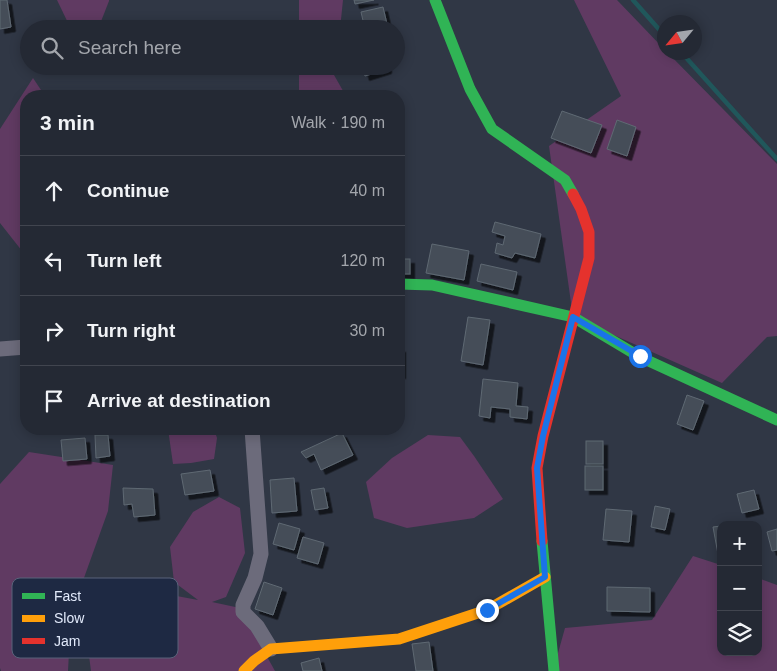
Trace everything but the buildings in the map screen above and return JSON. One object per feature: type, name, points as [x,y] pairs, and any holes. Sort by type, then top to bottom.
[{"type":"street","points":[[435,0],[470,88],[492,129],[565,180],[581,209],[589,232],[589,258],[543,436],[537,468],[554,671]]},
{"type":"street","points":[[405,284],[432,285],[573,317],[640,356],[777,420]]},
{"type":"street","points":[[0,349],[20,347]]},
{"type":"street","points":[[252,435],[261,554],[255,578],[243,605],[243,612],[257,626],[271,649]]},
{"type":"street","points":[[244,671],[271,649],[399,639],[487,610],[545,577]]},
{"type":"shaded area","points":[[57,0],[109,0],[102,20],[67,20]]},
{"type":"shaded area","points":[[299,0],[343,0],[341,20],[299,20]]},
{"type":"shaded area","points":[[574,0],[617,0],[657,42],[657,60],[675,60],[777,164],[777,336],[767,337],[722,383],[573,317],[549,146],[621,96]]},
{"type":"shaded area","points":[[299,75],[334,75],[343,90],[299,90]]},
{"type":"shaded area","points":[[33,78],[41,90],[25,90]]},
{"type":"shaded area","points":[[20,98],[20,248],[0,223],[0,129]]},
{"type":"shaded area","points":[[169,435],[216,435],[214,459],[173,464]]},
{"type":"shaded area","points":[[428,435],[460,437],[503,499],[474,518],[407,528],[374,518],[366,482],[392,458]]},
{"type":"shaded area","points":[[29,452],[113,465],[108,511],[84,578],[12,578],[12,658],[69,658],[68,671],[1,671],[0,484]]},
{"type":"shaded area","points":[[219,497],[240,508],[245,553],[226,597],[212,602],[240,608],[275,671],[91,671],[89,658],[178,658],[178,596],[198,600],[178,585],[178,578],[174,578],[170,547],[193,512]]},
{"type":"shaded area","points":[[693,556],[717,564],[717,656],[762,656],[762,579],[777,585],[777,671],[553,671],[565,628],[652,620]]},
{"type":"waterway","points":[[633,0],[657,27]]},
{"type":"waterway","points":[[688,60],[777,159]]},
{"type":"traffic: fast","points":[[435,0],[470,89],[492,129],[565,180],[573,194]]},
{"type":"traffic: fast","points":[[405,284],[432,285],[573,317],[640,357],[777,420]]},
{"type":"traffic: fast","points":[[542,541],[554,671]]},
{"type":"traffic: slow","points":[[244,671],[271,649],[399,639],[487,610],[545,577]]},
{"type":"traffic: jam","points":[[542,541],[537,468],[543,436],[589,258],[589,232],[581,209],[573,194]]},
{"type":"route","points":[[487,610],[545,577],[537,468],[543,436],[573,317],[640,356]]}]
